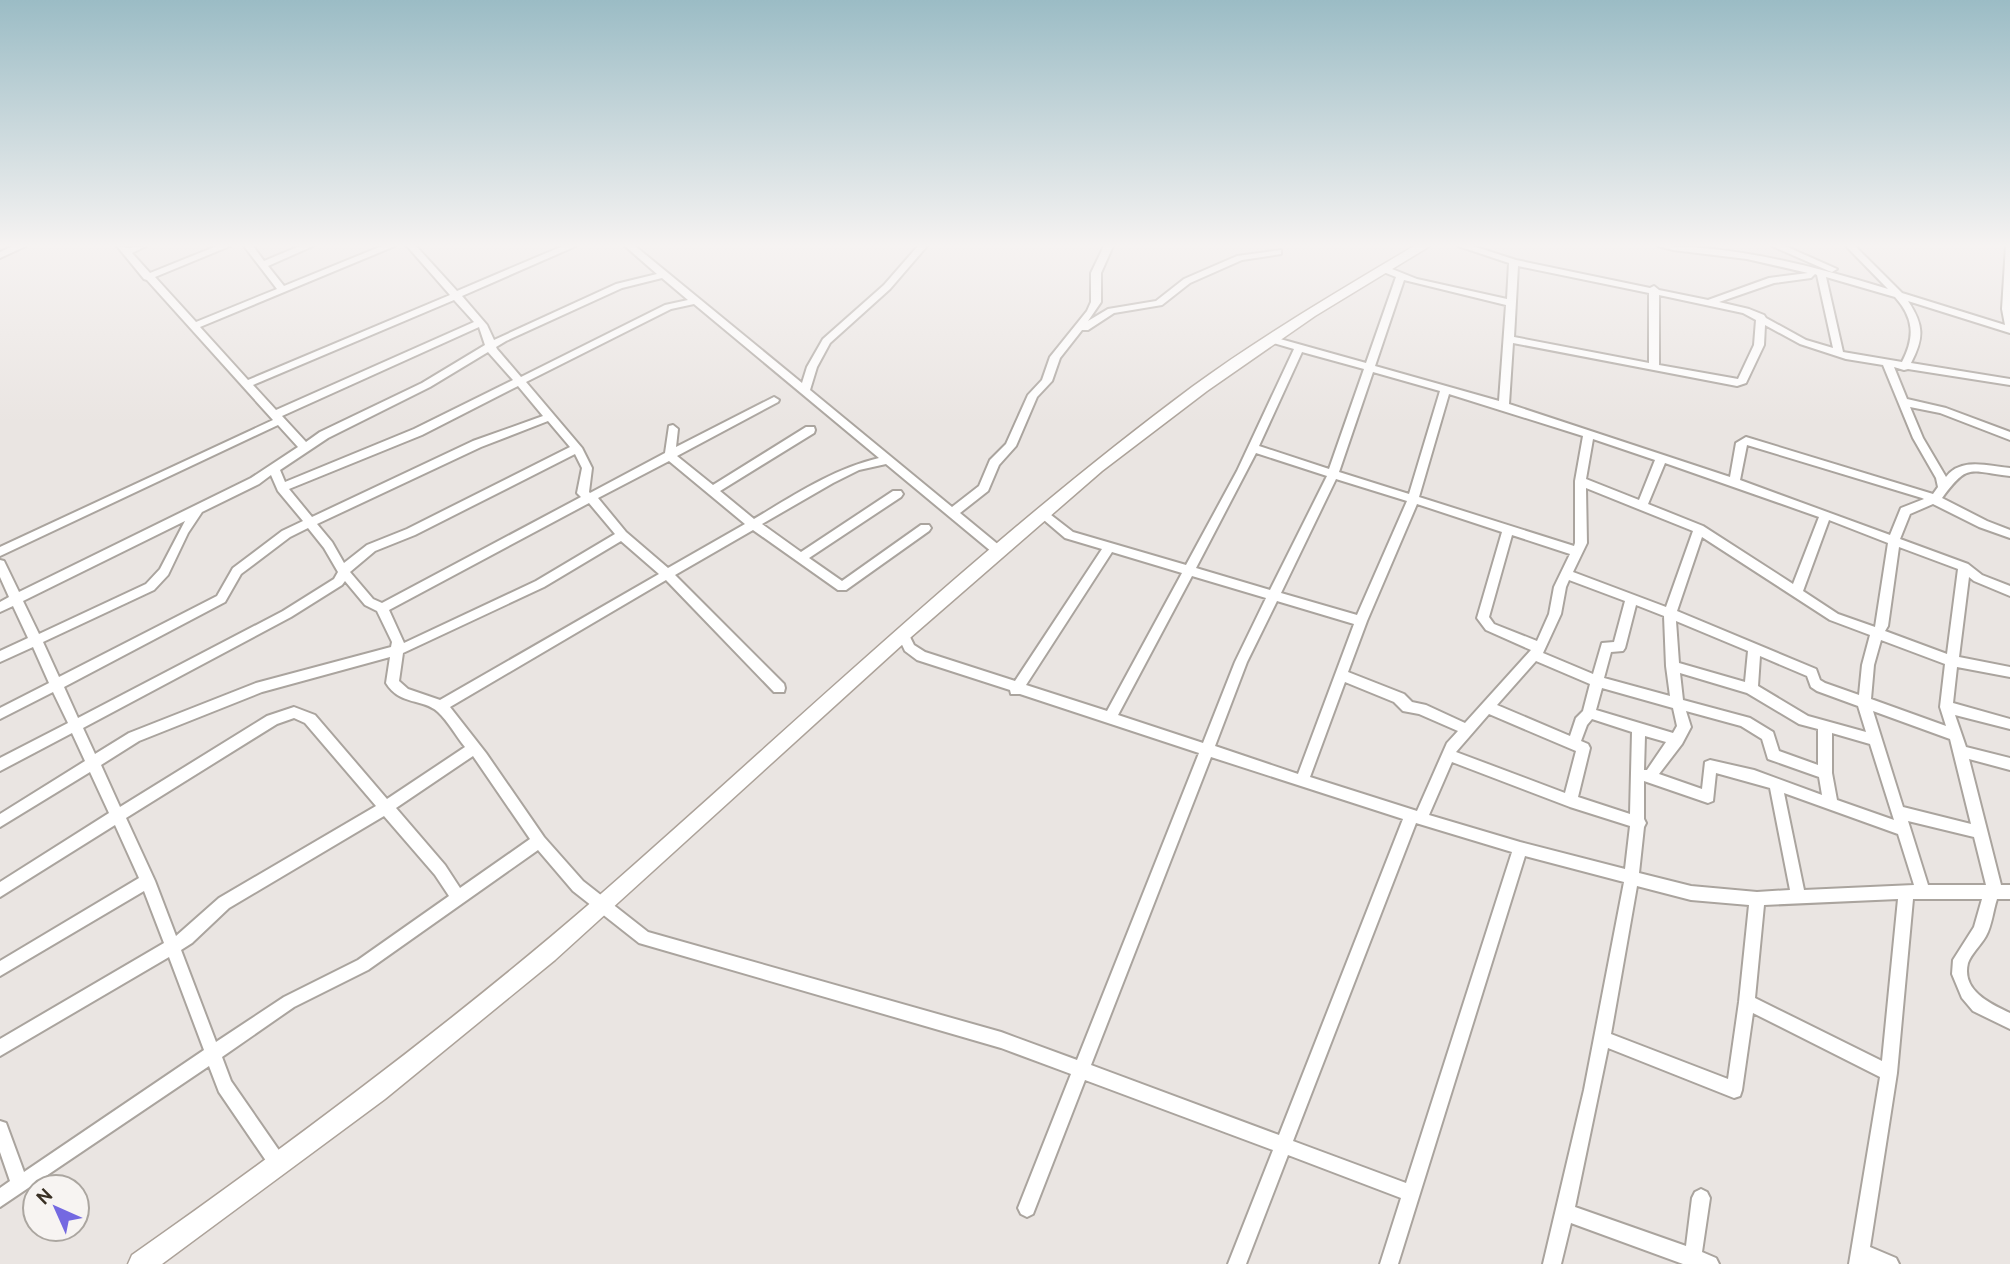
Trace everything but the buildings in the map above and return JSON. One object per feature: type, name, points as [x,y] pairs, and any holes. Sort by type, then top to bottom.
[{"type":"street","points":[[174,305],[305,448]]},
{"type":"street","points":[[194,326],[247,305]]},
{"type":"street","points":[[247,384],[437,305]]},
{"type":"street","points":[[463,305],[480,323],[490,346],[517,380],[577,448],[587,468],[583,493],[622,536],[668,575],[779,688]]},
{"type":"street","points":[[0,607],[203,507],[274,469],[305,448],[426,385],[490,346],[578,305]]},
{"type":"street","points":[[282,488],[399,441],[517,380],[614,337],[668,307],[677,305]]},
{"type":"street","points":[[700,305],[996,549]]},
{"type":"street","points":[[804,392],[812,368],[827,341],[867,305]]},
{"type":"street","points":[[952,513],[984,488],[994,463],[1011,446],[1033,395],[1047,381],[1055,357],[1076,333],[1094,305]]},
{"type":"street","points":[[1076,333],[1111,311],[1147,305]]},
{"type":"street","points":[[151,1262],[397,1077],[602,906],[996,549],[1168,412],[1273,340],[1336,305]]},
{"type":"street","points":[[1027,1208],[1241,662],[1333,474],[1369,367],[1385,305]]},
{"type":"street","points":[[1504,406],[1511,305]]},
{"type":"street","points":[[1654,305],[1654,367]]},
{"type":"street","points":[[1721,305],[1761,317],[1803,342],[1839,354],[1888,365],[1973,373],[2010,382]]},
{"type":"street","points":[[1831,305],[1839,354]]},
{"type":"street","points":[[1904,367],[1912,355],[1916,331],[1912,314],[1906,305]]},
{"type":"street","points":[[1934,305],[2010,328],[2007,305]]},
{"type":"street","points":[[1508,339],[1732,383],[1742,381],[1759,345],[1761,317]]},
{"type":"street","points":[[0,552],[480,323]]},
{"type":"street","points":[[1273,340],[1504,406],[1734,483],[1964,567],[1978,578],[2010,591]]},
{"type":"street","points":[[1110,718],[1253,448],[1299,348]]},
{"type":"street","points":[[1888,365],[1940,494]]},
{"type":"street","points":[[1302,781],[1340,674],[1413,500],[1445,390]]},
{"type":"street","points":[[382,608],[774,400]]},
{"type":"street","points":[[1903,402],[1942,410],[2010,436]]},
{"type":"street","points":[[0,714],[221,599],[230,579],[245,564],[286,534],[477,444],[550,417]]},
{"type":"street","points":[[670,456],[673,429]]},
{"type":"street","points":[[712,491],[810,430]]},
{"type":"street","points":[[1237,1264],[1417,816],[1448,755],[1466,729],[1538,651],[1555,614],[1560,587],[1578,552],[1583,515],[1580,481],[1589,434]]},
{"type":"street","points":[[1734,483],[1744,440],[1940,494],[1983,524],[2010,534]]},
{"type":"street","points":[[0,765],[287,614],[330,587],[345,574],[357,557],[371,548],[411,532],[577,448]]},
{"type":"street","points":[[1253,448],[1578,552]]},
{"type":"street","points":[[670,456],[753,524],[842,587],[925,528]]},
{"type":"street","points":[[1643,504],[1661,459]]},
{"type":"street","points":[[441,706],[829,480],[856,467],[886,460]]},
{"type":"street","points":[[1890,1264],[1859,1258],[1915,892],[1903,830],[1864,704],[1876,635],[1882,626],[1894,540],[1905,511],[1940,494],[1954,474],[1966,467],[2010,472]]},
{"type":"street","points":[[274,469],[282,488],[328,545],[345,574],[369,602],[382,608],[396,634],[399,650],[392,683],[403,693],[441,706],[538,835],[539,841],[578,886],[644,938],[1001,1040],[1411,1193]]},
{"type":"street","points":[[1580,481],[1643,504],[1699,529],[1822,611],[1876,635],[1952,661],[2010,672]]},
{"type":"street","points":[[800,558],[897,494]]},
{"type":"street","points":[[0,657],[158,581],[181,530],[203,507]]},
{"type":"street","points":[[1042,512],[1069,535],[1361,621]]},
{"type":"street","points":[[1796,593],[1825,514]]},
{"type":"street","points":[[1508,529],[1483,620],[1490,627],[1595,681],[1750,724],[1768,736],[1773,755],[1825,773]]},
{"type":"street","points":[[1644,776],[1677,740],[1684,727],[1672,666],[1670,612],[1699,529]]},
{"type":"street","points":[[0,821],[134,737],[212,703],[260,687],[399,650],[540,584],[622,536]]},
{"type":"street","points":[[1016,690],[1109,547]]},
{"type":"street","points":[[0,564],[148,881],[225,1086],[279,1165]]},
{"type":"street","points":[[1964,567],[1946,708],[1962,752],[1980,832],[1999,892]]},
{"type":"street","points":[[1568,575],[1670,612],[1754,647],[1812,673],[1817,685],[1956,735]]},
{"type":"street","points":[[1574,743],[1581,722],[1589,713],[1606,646],[1619,648],[1632,599]]},
{"type":"street","points":[[903,634],[909,648],[921,656],[1016,690],[1520,848],[1691,893],[1757,899],[1915,892],[1999,892]]},
{"type":"street","points":[[1751,689],[1754,647]]},
{"type":"street","points":[[1672,666],[1751,689],[1788,713],[1825,727],[1873,739]]},
{"type":"street","points":[[1340,674],[1398,698],[1408,707],[1421,709],[1466,729]]},
{"type":"street","points":[[1487,707],[1574,743],[1583,750],[1570,801]]},
{"type":"street","points":[[1946,708],[2010,724]]},
{"type":"street","points":[[0,890],[272,720],[295,712],[310,719],[440,870],[459,899]]},
{"type":"street","points":[[1589,713],[1677,740]]},
{"type":"street","points":[[1825,727],[1825,773],[1832,806]]},
{"type":"street","points":[[1552,1264],[1566,1212],[1633,877],[1644,776],[1639,730]]},
{"type":"street","points":[[0,1048],[173,947],[193,933],[224,903],[385,808],[474,747]]},
{"type":"street","points":[[1962,752],[2010,764]]},
{"type":"street","points":[[1448,755],[1570,801],[1639,823]]},
{"type":"street","points":[[1644,776],[1706,797],[1710,795],[1710,766],[1752,775],[1903,830]]},
{"type":"street","points":[[1776,785],[1798,896]]},
{"type":"street","points":[[1897,812],[1980,832]]},
{"type":"street","points":[[0,1198],[212,1052],[300,996],[363,965],[539,841]]},
{"type":"street","points":[[1389,1264],[1520,848]]},
{"type":"street","points":[[0,969],[148,881]]},
{"type":"street","points":[[1999,892],[1990,905],[1981,930],[1961,960],[1960,974],[1967,993],[1978,1006],[2010,1021]]},
{"type":"street","points":[[1602,1038],[1734,1090],[1747,1002],[1757,899]]},
{"type":"street","points":[[1747,1002],[1889,1073]]},
{"type":"street","points":[[0,1129],[20,1184]]},
{"type":"street","points":[[1692,1261],[1701,1198]]},
{"type":"street","points":[[1566,1212],[1692,1261],[1710,1264]]}]
